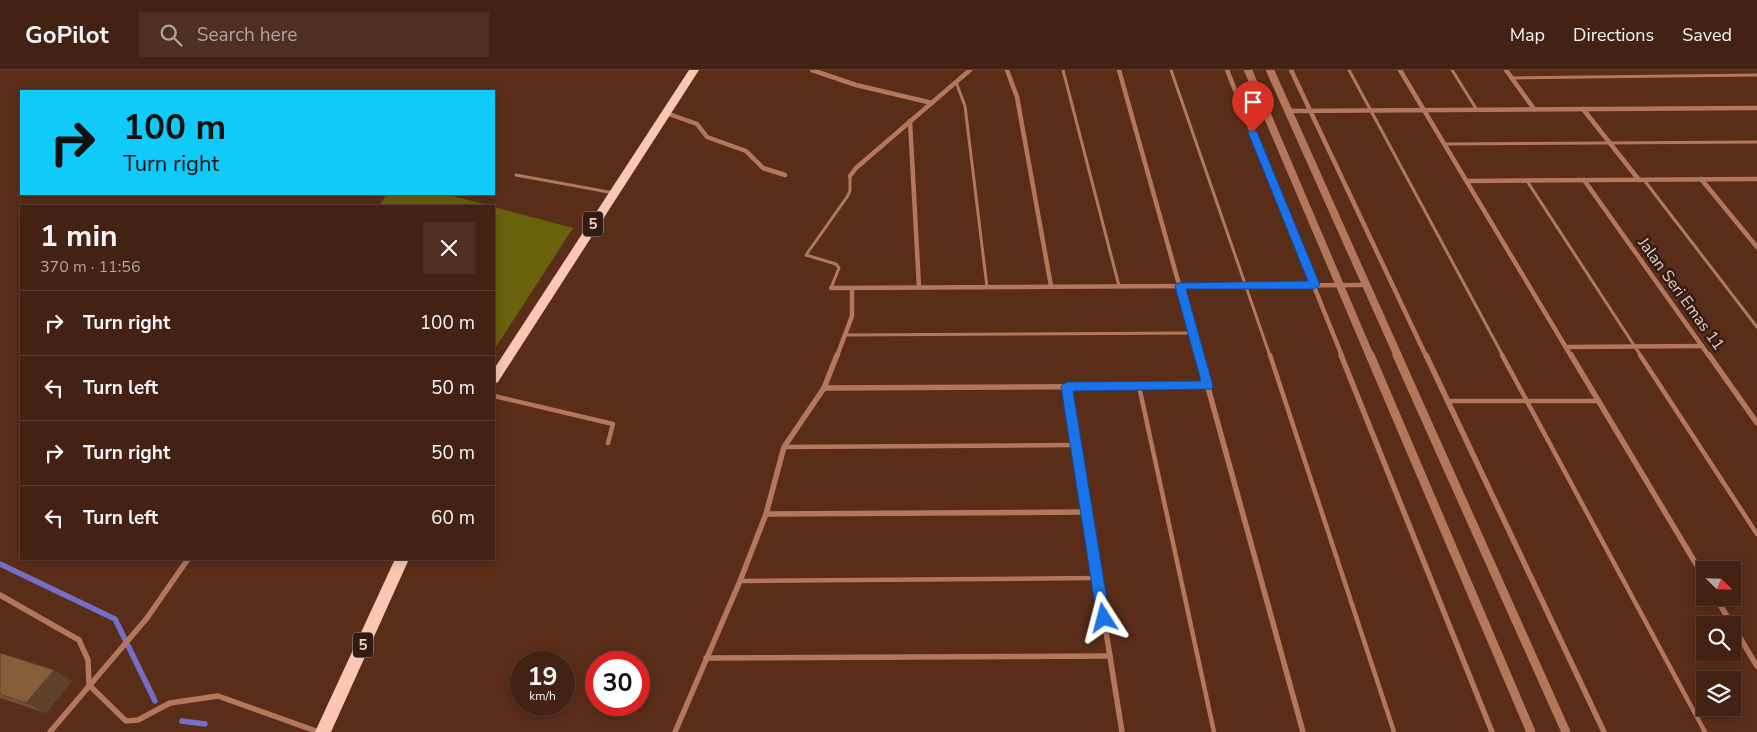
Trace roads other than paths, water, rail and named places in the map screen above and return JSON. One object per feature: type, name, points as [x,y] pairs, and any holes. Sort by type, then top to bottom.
[{"type":"main road","name":"5","points":[[495,376],[694,70]]},
{"type":"main road","name":"5","points":[[323,732],[402,560]]},
{"type":"street","points":[[812,70],[855,84],[932,103]]},
{"type":"street","points":[[850,176],[856,168],[970,70]]},
{"type":"street","points":[[1006,70],[1010,73],[1017,97],[1051,286]]},
{"type":"street","points":[[1118,70],[1208,386],[1303,732]]},
{"type":"street","points":[[1227,70],[1492,732]]},
{"type":"street","points":[[1248,70],[1531,732]]},
{"type":"street","points":[[1270,70],[1566,732]]},
{"type":"street","points":[[1291,70],[1604,732]]},
{"type":"street","points":[[1400,70],[1696,564]]},
{"type":"street","points":[[1506,70],[1534,109]]},
{"type":"street","points":[[1288,111],[1757,108]]},
{"type":"street","points":[[1583,109],[1642,180]]},
{"type":"street","points":[[666,113],[697,124],[707,137],[746,151],[763,168],[785,174]]},
{"type":"street","points":[[910,122],[918,287]]},
{"type":"street","points":[[1701,179],[1757,247]]},
{"type":"street","points":[[1467,181],[1757,179]]},
{"type":"street","name":"Jalan Seri Emas 11","points":[[1584,180],[1757,422]]},
{"type":"street","points":[[830,288],[1365,285]]},
{"type":"street","points":[[675,732],[740,581],[766,514],[784,447],[824,388],[852,316],[852,288]]},
{"type":"street","points":[[1567,347],[1702,346]]},
{"type":"street","points":[[1067,386],[1122,732]]},
{"type":"street","points":[[824,388],[1208,386]]},
{"type":"street","points":[[766,514],[1087,512]]},
{"type":"street","points":[[50,732],[147,618],[187,560]]},
{"type":"street","points":[[0,595],[79,640],[88,660],[89,685],[126,721],[138,720],[151,715],[170,703],[218,696],[319,732]]},
{"type":"street","points":[[1721,606],[1757,666]]},
{"type":"street","points":[[706,658],[1110,656]]},
{"type":"lane","points":[[1063,70],[1119,286]]},
{"type":"lane","points":[[1171,70],[1247,285],[1394,732]]},
{"type":"lane","points":[[1349,70],[1705,732]]},
{"type":"lane","points":[[1452,70],[1477,110]]},
{"type":"lane","points":[[1512,78],[1757,75]]},
{"type":"lane","points":[[956,82],[965,106],[987,287]]},
{"type":"lane","points":[[1445,144],[1757,142]]},
{"type":"lane","points":[[516,175],[614,193]]},
{"type":"lane","points":[[830,288],[839,268],[836,264],[806,256],[847,197],[850,191],[850,176]]},
{"type":"lane","points":[[1642,180],[1757,327]]},
{"type":"lane","points":[[1527,181],[1757,534]]},
{"type":"lane","points":[[845,334],[1193,333]]},
{"type":"lane","points":[[1139,386],[1214,732]]},
{"type":"lane","points":[[495,396],[613,424],[608,443]]},
{"type":"lane","points":[[1447,401],[1598,401]]},
{"type":"lane","points":[[784,447],[1076,445]]},
{"type":"lane","points":[[740,581],[1097,578]]},
{"type":"waterway","points":[[0,564],[115,619],[155,701]]},
{"type":"waterway","points":[[182,721],[205,724]]}]
